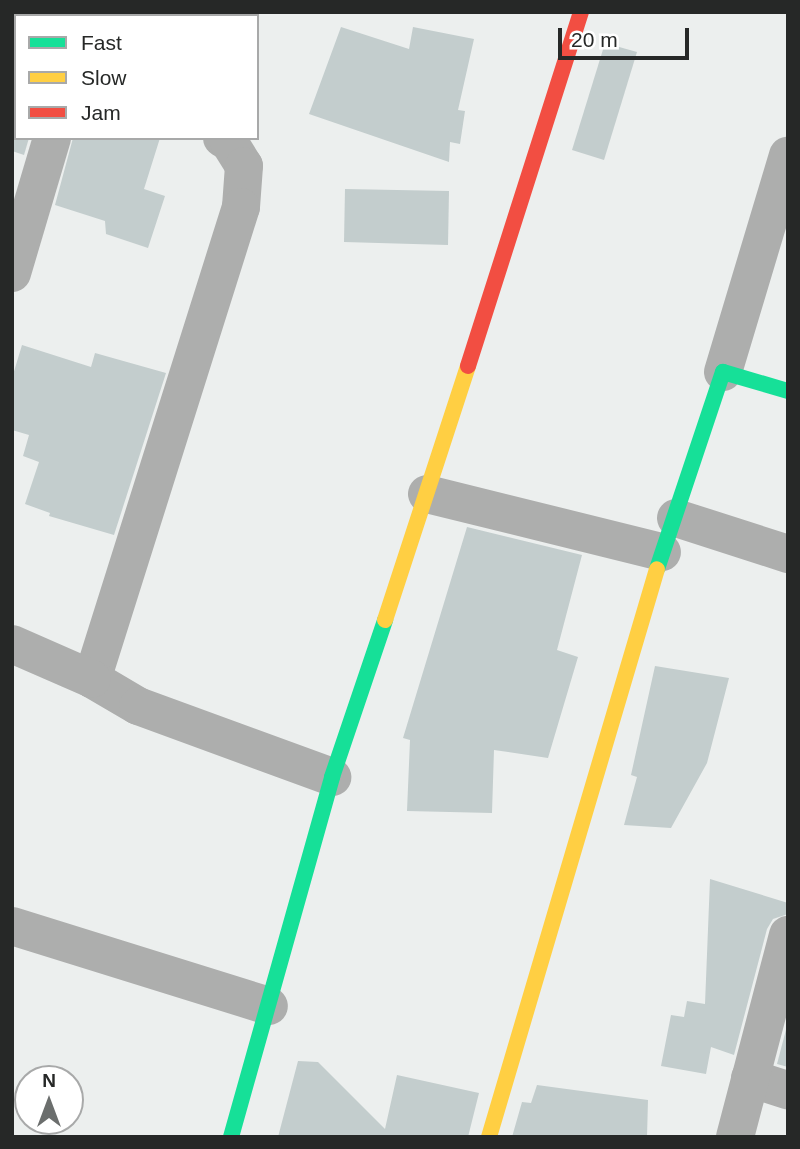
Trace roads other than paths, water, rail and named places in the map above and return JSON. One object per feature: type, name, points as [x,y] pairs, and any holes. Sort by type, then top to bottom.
[{"type":"main road","points":[[231,1137],[332,777],[427,494],[580,12]]},
{"type":"main road","points":[[489,1137],[662,552],[676,518],[723,372],[788,391]]},
{"type":"street","points":[[12,273],[51,140]]},
{"type":"street","points":[[92,680],[242,207],[243,166],[226,140]]},
{"type":"street","points":[[723,372],[785,176]]},
{"type":"street","points":[[427,494],[662,552]]},
{"type":"street","points":[[676,518],[788,554]]},
{"type":"street","points":[[12,644],[92,680],[138,706],[332,777]]},
{"type":"street","points":[[14,933],[268,1006]]},
{"type":"street","points":[[735,1137],[788,935]]},
{"type":"street","points":[[750,1078],[788,1090]]}]
